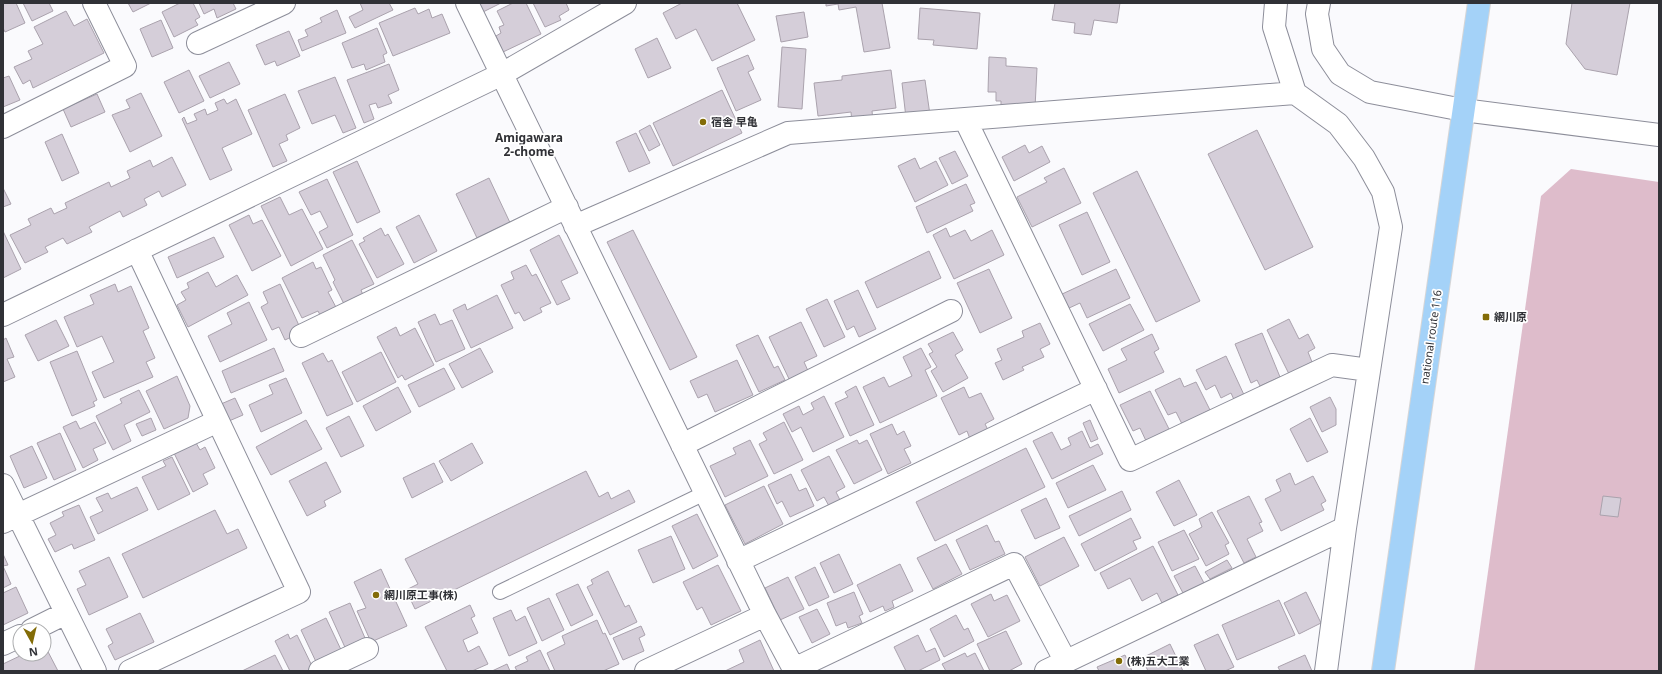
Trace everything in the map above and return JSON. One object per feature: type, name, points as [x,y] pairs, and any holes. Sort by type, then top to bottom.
[{"type":"highway","name":"national route 116","points":[[1383,671],[1479,3]]},
{"type":"street","points":[[3,127],[125,66],[94,3]]},
{"type":"street","points":[[198,43],[284,3]]},
{"type":"street","points":[[467,3],[738,561],[794,670],[1014,564],[1066,662]]},
{"type":"street","points":[[3,315],[502,74],[625,3]]},
{"type":"street","points":[[1276,3],[1274,27],[1295,92],[1338,124],[1364,158],[1383,192],[1391,227],[1345,528],[1326,671]]},
{"type":"street","points":[[1319,3],[1317,14],[1323,49],[1340,74],[1370,92],[1463,110],[1659,135]]},
{"type":"street","points":[[301,336],[571,217],[788,133],[1295,92]]},
{"type":"street","points":[[965,119],[1130,460],[1332,365],[1369,370]]},
{"type":"street","points":[[130,671],[299,592],[137,250]]},
{"type":"street","points":[[682,445],[951,311]]},
{"type":"street","points":[[738,561],[1096,389]]},
{"type":"street","points":[[10,518],[218,421]]},
{"type":"street","points":[[3,485],[10,518],[66,613],[95,671]]},
{"type":"street","points":[[1046,671],[1345,528]]},
{"type":"street","points":[[48,622],[66,613]]},
{"type":"street","points":[[646,671],[765,615]]},
{"type":"street","points":[[320,671],[367,649]]},
{"type":"lane","points":[[500,592],[705,493]]},
{"type":"shaded area","points":[[1571,169],[1659,182],[1659,671],[1474,671],[1541,196]]},
{"type":"building","points":[[3,3],[16,3],[25,23],[5,32],[3,28]]},
{"type":"building","points":[[23,3],[49,3],[53,11],[32,21]]},
{"type":"building","points":[[128,3],[151,3],[133,12]]},
{"type":"building","points":[[180,3],[193,3],[200,17],[195,20],[198,25],[174,37],[162,12]]},
{"type":"building","points":[[199,3],[233,3],[236,9],[217,18],[214,9],[204,14]]},
{"type":"building","points":[[360,3],[389,3],[393,10],[355,28],[349,17],[363,10]]},
{"type":"building","points":[[479,3],[501,3],[483,12]]},
{"type":"building","points":[[513,3],[526,3],[541,34],[503,52],[496,36],[501,33],[499,27],[504,25],[497,11]]},
{"type":"building","points":[[533,3],[566,3],[569,10],[559,16],[561,20],[545,27]]},
{"type":"building","points":[[682,3],[737,3],[755,40],[712,61],[696,29],[676,39],[663,13]]},
{"type":"building","points":[[826,3],[882,3],[890,48],[864,52],[856,7],[839,10],[838,4],[826,6]]},
{"type":"building","points":[[1055,3],[1120,3],[1117,23],[1094,20],[1091,35],[1074,33],[1075,23],[1052,20]]},
{"type":"building","points":[[1572,3],[1630,3],[1617,75],[1585,69],[1566,44]]},
{"type":"building","points":[[415,8],[418,14],[429,9],[432,18],[442,14],[450,33],[393,56],[379,23]]},
{"type":"building","points":[[920,8],[980,13],[977,49],[933,45],[934,40],[918,39]]},
{"type":"building","points":[[337,10],[346,33],[302,51],[298,40],[308,36],[305,30],[322,22],[320,18]]},
{"type":"building","points":[[66,11],[74,26],[87,19],[104,53],[33,88],[30,80],[23,84],[14,67],[32,59],[28,51],[43,44],[34,27]]},
{"type":"building","points":[[804,12],[808,37],[781,42],[776,16]]},
{"type":"building","points":[[161,20],[173,48],[152,57],[140,29]]},
{"type":"building","points":[[377,28],[387,53],[383,55],[385,62],[366,70],[364,64],[352,68],[342,43]]},
{"type":"building","points":[[289,31],[300,56],[277,66],[275,61],[265,65],[256,45]]},
{"type":"building","points":[[657,38],[671,68],[648,78],[635,49]]},
{"type":"building","points":[[782,47],[806,49],[802,109],[778,107]]},
{"type":"building","points":[[748,55],[754,69],[748,72],[761,100],[736,111],[717,68]]},
{"type":"building","points":[[989,57],[1006,58],[1006,66],[1037,68],[1035,108],[1001,106],[1001,101],[996,101],[996,92],[988,92]]},
{"type":"building","points":[[229,62],[240,84],[210,98],[199,76]]},
{"type":"building","points":[[389,64],[399,90],[388,95],[392,103],[378,108],[376,103],[369,105],[374,119],[364,123],[347,80]]},
{"type":"building","points":[[189,70],[204,101],[179,113],[164,82]]},
{"type":"building","points":[[891,70],[896,108],[872,111],[873,121],[852,123],[851,112],[818,116],[814,83],[842,80],[842,76]]},
{"type":"building","points":[[9,76],[20,100],[3,107],[3,78]]},
{"type":"building","points":[[335,77],[356,128],[343,133],[335,115],[312,124],[298,91]]},
{"type":"building","points":[[925,80],[930,115],[906,118],[902,83]]},
{"type":"building","points":[[722,90],[742,133],[673,166],[653,123]]},
{"type":"building","points":[[141,93],[162,136],[130,152],[112,115],[130,108],[126,100]]},
{"type":"building","points":[[97,94],[105,112],[71,127],[63,109]]},
{"type":"building","points":[[285,94],[300,128],[286,135],[288,140],[279,144],[287,161],[273,167],[248,110]]},
{"type":"building","points":[[224,99],[227,104],[236,99],[252,134],[222,148],[232,170],[210,180],[182,119],[184,117],[187,124],[197,120],[194,114],[205,109],[207,115],[218,110],[215,103]]},
{"type":"building","points":[[650,125],[660,145],[649,151],[639,131]]},
{"type":"building","points":[[1257,130],[1313,247],[1265,270],[1208,154]]},
{"type":"building","points":[[636,133],[650,163],[629,172],[616,142]]},
{"type":"building","points":[[62,134],[79,173],[62,181],[45,142]]},
{"type":"building","points":[[1025,145],[1029,153],[1042,146],[1050,162],[1014,181],[1002,157]]},
{"type":"building","points":[[955,151],[968,176],[952,184],[939,158]]},
{"type":"building","points":[[172,157],[186,185],[162,197],[159,191],[144,199],[147,205],[123,217],[120,211],[89,227],[92,232],[67,244],[63,238],[45,247],[48,252],[25,263],[10,235],[31,225],[28,219],[51,208],[54,214],[67,208],[65,203],[109,182],[111,187],[130,178],[127,171],[150,160],[153,167]]},
{"type":"building","points":[[915,158],[920,169],[936,161],[948,185],[915,202],[898,166]]},
{"type":"building","points":[[357,161],[380,212],[357,223],[333,172]]},
{"type":"building","points":[[1064,168],[1081,203],[1032,227],[1017,197],[1047,182],[1044,178]]},
{"type":"building","points":[[1137,171],[1200,301],[1156,322],[1093,193]]},
{"type":"building","points":[[489,178],[513,229],[500,227],[477,238],[456,194]]},
{"type":"building","points":[[327,179],[353,235],[327,248],[319,232],[328,227],[320,211],[311,215],[299,192]]},
{"type":"building","points":[[966,184],[975,203],[970,205],[973,211],[927,233],[916,207]]},
{"type":"building","points":[[3,188],[11,204],[3,207]]},
{"type":"building","points":[[280,197],[289,215],[302,209],[323,249],[291,266],[261,206]]},
{"type":"building","points":[[1087,212],[1110,262],[1082,275],[1059,225]]},
{"type":"building","points":[[249,215],[253,224],[262,220],[281,256],[252,271],[229,225]]},
{"type":"building","points":[[419,215],[437,251],[414,263],[396,227]]},
{"type":"building","points":[[381,228],[385,236],[388,234],[404,264],[377,278],[359,244],[365,241],[363,238]]},
{"type":"building","points":[[946,228],[950,237],[965,230],[971,241],[992,230],[1004,255],[954,279],[933,235]]},
{"type":"building","points":[[633,230],[697,357],[670,370],[607,242]]},
{"type":"building","points":[[3,231],[21,269],[3,278]]},
{"type":"building","points":[[559,235],[578,273],[561,281],[570,299],[557,305],[530,250]]},
{"type":"building","points":[[214,237],[224,257],[177,278],[168,257]]},
{"type":"building","points":[[352,240],[374,284],[361,290],[363,295],[344,304],[333,282],[335,280],[323,255]]},
{"type":"building","points":[[929,251],[941,278],[877,308],[865,282]]},
{"type":"building","points":[[313,262],[316,269],[321,267],[332,290],[328,292],[339,313],[323,321],[318,311],[302,318],[282,278]]},
{"type":"building","points":[[526,265],[532,276],[536,274],[551,303],[540,308],[542,312],[524,321],[519,312],[515,314],[501,285],[514,279],[511,272]]},
{"type":"building","points":[[989,269],[1012,318],[980,333],[957,283]]},
{"type":"building","points":[[1116,269],[1130,298],[1087,318],[1080,303],[1067,309],[1060,295]]},
{"type":"building","points":[[208,272],[216,287],[237,275],[248,295],[188,327],[177,305],[186,300],[181,292],[189,288],[187,283]]},
{"type":"building","points":[[115,284],[118,292],[131,286],[149,328],[143,331],[155,358],[146,362],[153,377],[104,398],[92,372],[114,362],[102,336],[77,347],[64,317],[94,304],[90,295]]},
{"type":"building","points":[[280,284],[302,332],[285,340],[279,327],[272,330],[261,307],[268,303],[263,292]]},
{"type":"building","points":[[858,290],[876,329],[859,337],[854,326],[847,330],[834,301]]},
{"type":"building","points":[[497,295],[513,328],[471,348],[453,310],[465,304],[467,310]]},
{"type":"building","points":[[827,299],[845,337],[824,347],[806,309]]},
{"type":"building","points":[[249,302],[267,340],[220,362],[208,336],[232,324],[227,313]]},
{"type":"building","points":[[1130,304],[1144,330],[1103,351],[1089,324]]},
{"type":"building","points":[[435,314],[440,325],[452,320],[465,349],[436,362],[418,322]]},
{"type":"building","points":[[1289,319],[1299,339],[1308,334],[1315,348],[1308,352],[1312,362],[1289,374],[1267,330]]},
{"type":"building","points":[[56,320],[69,346],[38,361],[25,335]]},
{"type":"building","points":[[801,322],[817,356],[804,362],[809,373],[790,381],[769,337]]},
{"type":"building","points":[[1040,323],[1050,344],[1040,349],[1044,357],[1022,367],[1024,370],[1003,380],[995,363],[1002,360],[997,349],[1024,337],[1022,331]]},
{"type":"building","points":[[396,327],[400,336],[415,328],[434,365],[405,380],[402,375],[398,378],[377,337]]},
{"type":"building","points":[[953,332],[963,350],[955,355],[968,378],[943,392],[931,371],[937,367],[929,354],[933,352],[928,344]]},
{"type":"building","points":[[1262,333],[1280,377],[1260,386],[1257,380],[1251,383],[1235,344]]},
{"type":"building","points":[[1152,334],[1159,349],[1154,352],[1164,372],[1119,393],[1108,369],[1127,360],[1121,349]]},
{"type":"building","points":[[758,335],[774,368],[778,366],[785,380],[759,392],[736,345]]},
{"type":"building","points":[[6,338],[14,357],[7,359],[15,377],[3,382],[3,340]]},
{"type":"building","points":[[274,348],[284,371],[231,393],[222,371]]},
{"type":"building","points":[[480,348],[493,372],[462,388],[449,364]]},
{"type":"building","points":[[921,348],[931,367],[925,370],[937,396],[880,423],[863,387],[884,377],[889,387],[912,376],[903,357]]},
{"type":"building","points":[[77,351],[97,400],[93,402],[95,406],[72,416],[50,362]]},
{"type":"building","points":[[381,352],[396,382],[357,402],[342,372]]},
{"type":"building","points":[[323,353],[328,362],[332,360],[353,404],[327,416],[302,363]]},
{"type":"building","points":[[1226,356],[1245,397],[1235,402],[1231,393],[1221,398],[1215,385],[1206,390],[1196,370]]},
{"type":"building","points":[[737,360],[753,395],[715,412],[707,394],[698,398],[690,381]]},
{"type":"building","points":[[444,368],[455,389],[419,407],[408,385]]},
{"type":"building","points":[[177,376],[190,406],[188,418],[164,429],[146,391]]},
{"type":"building","points":[[286,378],[302,413],[261,432],[249,405],[273,394],[269,385]]},
{"type":"building","points":[[1180,378],[1184,387],[1196,382],[1210,410],[1182,424],[1176,412],[1168,415],[1155,390]]},
{"type":"building","points":[[856,386],[874,425],[850,436],[835,403],[848,397],[845,392]]},
{"type":"building","points":[[398,387],[411,412],[376,431],[363,406]]},
{"type":"building","points":[[964,387],[969,398],[981,393],[994,419],[985,424],[988,430],[970,439],[967,431],[959,435],[941,398]]},
{"type":"building","points":[[139,390],[150,412],[124,425],[131,441],[113,450],[96,416],[122,403],[120,399]]},
{"type":"building","points":[[1150,391],[1170,431],[1147,443],[1140,428],[1133,431],[1120,405]]},
{"type":"building","points":[[824,396],[844,437],[813,452],[801,427],[792,432],[783,414],[799,406],[803,415],[814,409],[811,403]]},
{"type":"building","points":[[1330,397],[1336,409],[1336,425],[1322,432],[1310,407]]},
{"type":"building","points":[[235,398],[243,415],[229,421],[221,404]]},
{"type":"building","points":[[349,416],[364,446],[341,457],[326,428]]},
{"type":"building","points":[[151,418],[156,430],[142,436],[136,424]]},
{"type":"building","points":[[1310,418],[1328,452],[1307,462],[1290,429]]},
{"type":"building","points":[[306,420],[322,449],[271,475],[256,447]]},
{"type":"building","points":[[1090,420],[1098,439],[1091,442],[1083,423]]},
{"type":"building","points":[[76,421],[80,429],[95,422],[106,443],[93,449],[98,460],[83,468],[63,427]]},
{"type":"building","points":[[784,422],[803,460],[774,474],[759,444],[767,440],[763,433]]},
{"type":"building","points":[[892,424],[897,435],[904,431],[911,446],[904,449],[911,463],[888,474],[870,434]]},
{"type":"building","points":[[1082,431],[1090,448],[1098,444],[1103,454],[1052,479],[1033,441],[1052,432],[1061,450],[1071,445],[1068,438]]},
{"type":"building","points":[[60,433],[76,470],[54,480],[37,443]]},
{"type":"building","points":[[750,440],[768,476],[725,497],[710,466],[736,454],[733,448]]},
{"type":"building","points":[[857,440],[859,444],[867,440],[882,470],[854,484],[836,450]]},
{"type":"building","points":[[195,441],[200,450],[205,447],[215,468],[203,474],[208,484],[193,492],[173,451]]},
{"type":"building","points":[[472,443],[483,463],[451,481],[439,461]]},
{"type":"building","points":[[32,446],[47,478],[24,488],[10,456]]},
{"type":"building","points":[[1026,448],[1045,487],[935,541],[916,502]]},
{"type":"building","points":[[829,456],[845,487],[836,492],[840,500],[829,506],[824,497],[817,501],[801,470]]},
{"type":"building","points":[[172,457],[190,494],[158,510],[142,477],[166,466],[163,461]]},
{"type":"building","points":[[326,462],[341,492],[324,501],[326,506],[307,516],[289,481]]},
{"type":"building","points":[[434,463],[443,482],[412,498],[403,478]]},
{"type":"building","points":[[1093,465],[1106,490],[1068,508],[1056,483]]},
{"type":"building","points":[[586,471],[599,497],[608,492],[611,499],[629,490],[635,502],[415,609],[406,590],[418,584],[405,559]]},
{"type":"building","points":[[1290,473],[1295,485],[1313,476],[1326,501],[1321,504],[1324,510],[1281,531],[1265,499],[1281,491],[1276,480]]},
{"type":"building","points":[[791,474],[799,491],[806,488],[814,506],[790,517],[782,501],[777,504],[768,485]]},
{"type":"building","points":[[1179,480],[1197,515],[1174,526],[1156,492]]},
{"type":"building","points":[[764,486],[783,524],[745,544],[725,505]]},
{"type":"building","points":[[137,487],[148,510],[98,534],[90,517],[103,511],[96,498],[108,493],[111,499]]},
{"type":"building","points":[[1122,491],[1131,510],[1079,536],[1069,516]]},
{"type":"building","points":[[1249,496],[1262,522],[1259,523],[1263,531],[1247,539],[1256,557],[1244,563],[1217,511]]},
{"type":"building","points":[[1603,496],[1621,498],[1618,517],[1600,515]]},
{"type":"building","points":[[1046,498],[1060,528],[1035,539],[1021,510]]},
{"type":"building","points":[[79,505],[95,540],[74,549],[72,544],[55,552],[48,539],[56,535],[50,523],[64,516],[62,512]]},
{"type":"building","points":[[215,510],[227,534],[238,529],[247,548],[143,598],[122,554]]},
{"type":"building","points":[[1212,512],[1229,543],[1225,545],[1229,554],[1206,566],[1189,534],[1202,527],[1199,519]]},
{"type":"building","points":[[697,514],[718,556],[693,569],[672,526]]},
{"type":"building","points":[[1131,518],[1141,538],[1133,541],[1137,549],[1095,571],[1081,544]]},
{"type":"building","points":[[987,525],[995,542],[999,541],[1005,554],[970,570],[956,540]]},
{"type":"building","points":[[1184,530],[1199,559],[1172,571],[1158,542]]},
{"type":"building","points":[[671,536],[685,569],[653,583],[638,550]]},
{"type":"building","points":[[1064,537],[1079,566],[1040,586],[1025,557]]},
{"type":"building","points":[[946,544],[962,574],[933,589],[917,558]]},
{"type":"building","points":[[1153,546],[1178,595],[1162,603],[1157,593],[1142,601],[1130,578],[1108,589],[1100,573]]},
{"type":"building","points":[[3,554],[8,565],[3,566]]},
{"type":"building","points":[[839,554],[853,584],[834,593],[820,563]]},
{"type":"building","points":[[109,557],[128,597],[89,615],[77,589],[86,585],[79,571]]},
{"type":"building","points":[[1227,560],[1232,568],[1210,579],[1205,572]]},
{"type":"building","points":[[900,564],[913,591],[892,601],[894,607],[885,611],[883,606],[870,612],[857,585]]},
{"type":"building","points":[[718,565],[741,611],[711,625],[702,607],[697,610],[683,582]]},
{"type":"building","points":[[3,566],[11,584],[3,588]]},
{"type":"building","points":[[1195,566],[1204,583],[1183,593],[1174,576]]},
{"type":"building","points":[[815,567],[829,597],[809,606],[795,577]]},
{"type":"building","name":"網川原工事(株)","points":[[381,569],[407,626],[371,642],[357,611],[366,608],[354,582]]},
{"type":"building","points":[[608,571],[625,607],[629,605],[637,622],[610,635],[587,587],[593,584],[591,580]]},
{"type":"building","points":[[788,577],[804,609],[780,620],[765,588]]},
{"type":"building","points":[[578,584],[593,615],[571,626],[556,594]]},
{"type":"building","points":[[16,587],[28,613],[3,625],[3,593]]},
{"type":"building","points":[[854,592],[863,614],[859,616],[862,623],[848,628],[846,622],[836,626],[827,603]]},
{"type":"building","points":[[1306,592],[1321,623],[1299,634],[1284,603]]},
{"type":"building","points":[[991,594],[994,601],[1007,595],[1020,621],[988,637],[971,604]]},
{"type":"building","points":[[549,598],[564,630],[542,641],[527,608]]},
{"type":"building","points":[[1279,600],[1295,635],[1237,660],[1222,625]]},
{"type":"building","points":[[350,603],[368,645],[348,654],[329,612]]},
{"type":"building","points":[[470,605],[475,616],[471,618],[478,633],[463,640],[468,652],[479,646],[488,664],[472,671],[447,671],[425,627]]},
{"type":"building","points":[[817,609],[830,634],[812,643],[799,617]]},
{"type":"building","points":[[511,610],[516,621],[525,616],[537,643],[509,656],[493,618]]},
{"type":"building","points":[[140,613],[154,642],[115,660],[108,646],[113,643],[106,629]]},
{"type":"building","points":[[956,615],[964,630],[968,628],[974,641],[944,657],[930,629]]},
{"type":"building","points":[[326,618],[343,654],[318,666],[301,630]]},
{"type":"building","points":[[597,620],[603,634],[605,633],[619,664],[603,671],[555,671],[547,653],[565,644],[562,636]]},
{"type":"building","points":[[641,626],[645,635],[639,638],[644,651],[623,660],[613,638]]},
{"type":"building","points":[[1006,631],[1022,664],[1009,671],[990,671],[977,644]]},
{"type":"building","points":[[288,634],[290,639],[297,635],[314,670],[290,671],[275,641]]},
{"type":"building","points":[[1218,634],[1234,667],[1225,671],[1206,671],[1194,645]]},
{"type":"building","points":[[918,635],[926,652],[935,648],[940,660],[918,671],[906,671],[894,647]]},
{"type":"building","points":[[760,640],[774,671],[725,671],[744,662],[739,650]]},
{"type":"building","points":[[1170,644],[1183,671],[1148,671],[1142,658]]},
{"type":"building","points":[[540,650],[550,671],[517,671],[515,667],[528,661],[526,657]]},
{"type":"building","points":[[965,653],[967,657],[975,653],[984,671],[946,671],[942,664]]},
{"type":"building","points":[[275,655],[283,671],[242,671]]},
{"type":"building","name":"(株)五大工業","points":[[1125,655],[1132,671],[1099,671],[1097,667]]},
{"type":"building","points":[[1305,655],[1312,671],[1280,671],[1278,667]]},
{"type":"building","points":[[52,659],[58,671],[3,671],[3,664],[12,660],[12,662],[52,662]]},
{"type":"building","points":[[507,664],[510,671],[492,671]]},
{"type":"place","name":"宿舎 早亀","points":[[703,122]]},
{"type":"place","name":"網川原","points":[[1486,317]]},
{"type":"place","name":"網川原工事(株)","points":[[376,595]]},
{"type":"place","name":"(株)五大工業","points":[[1119,661]]},
{"type":"district","name":"Amigawara 2-chome","points":[[529,145]]}]
